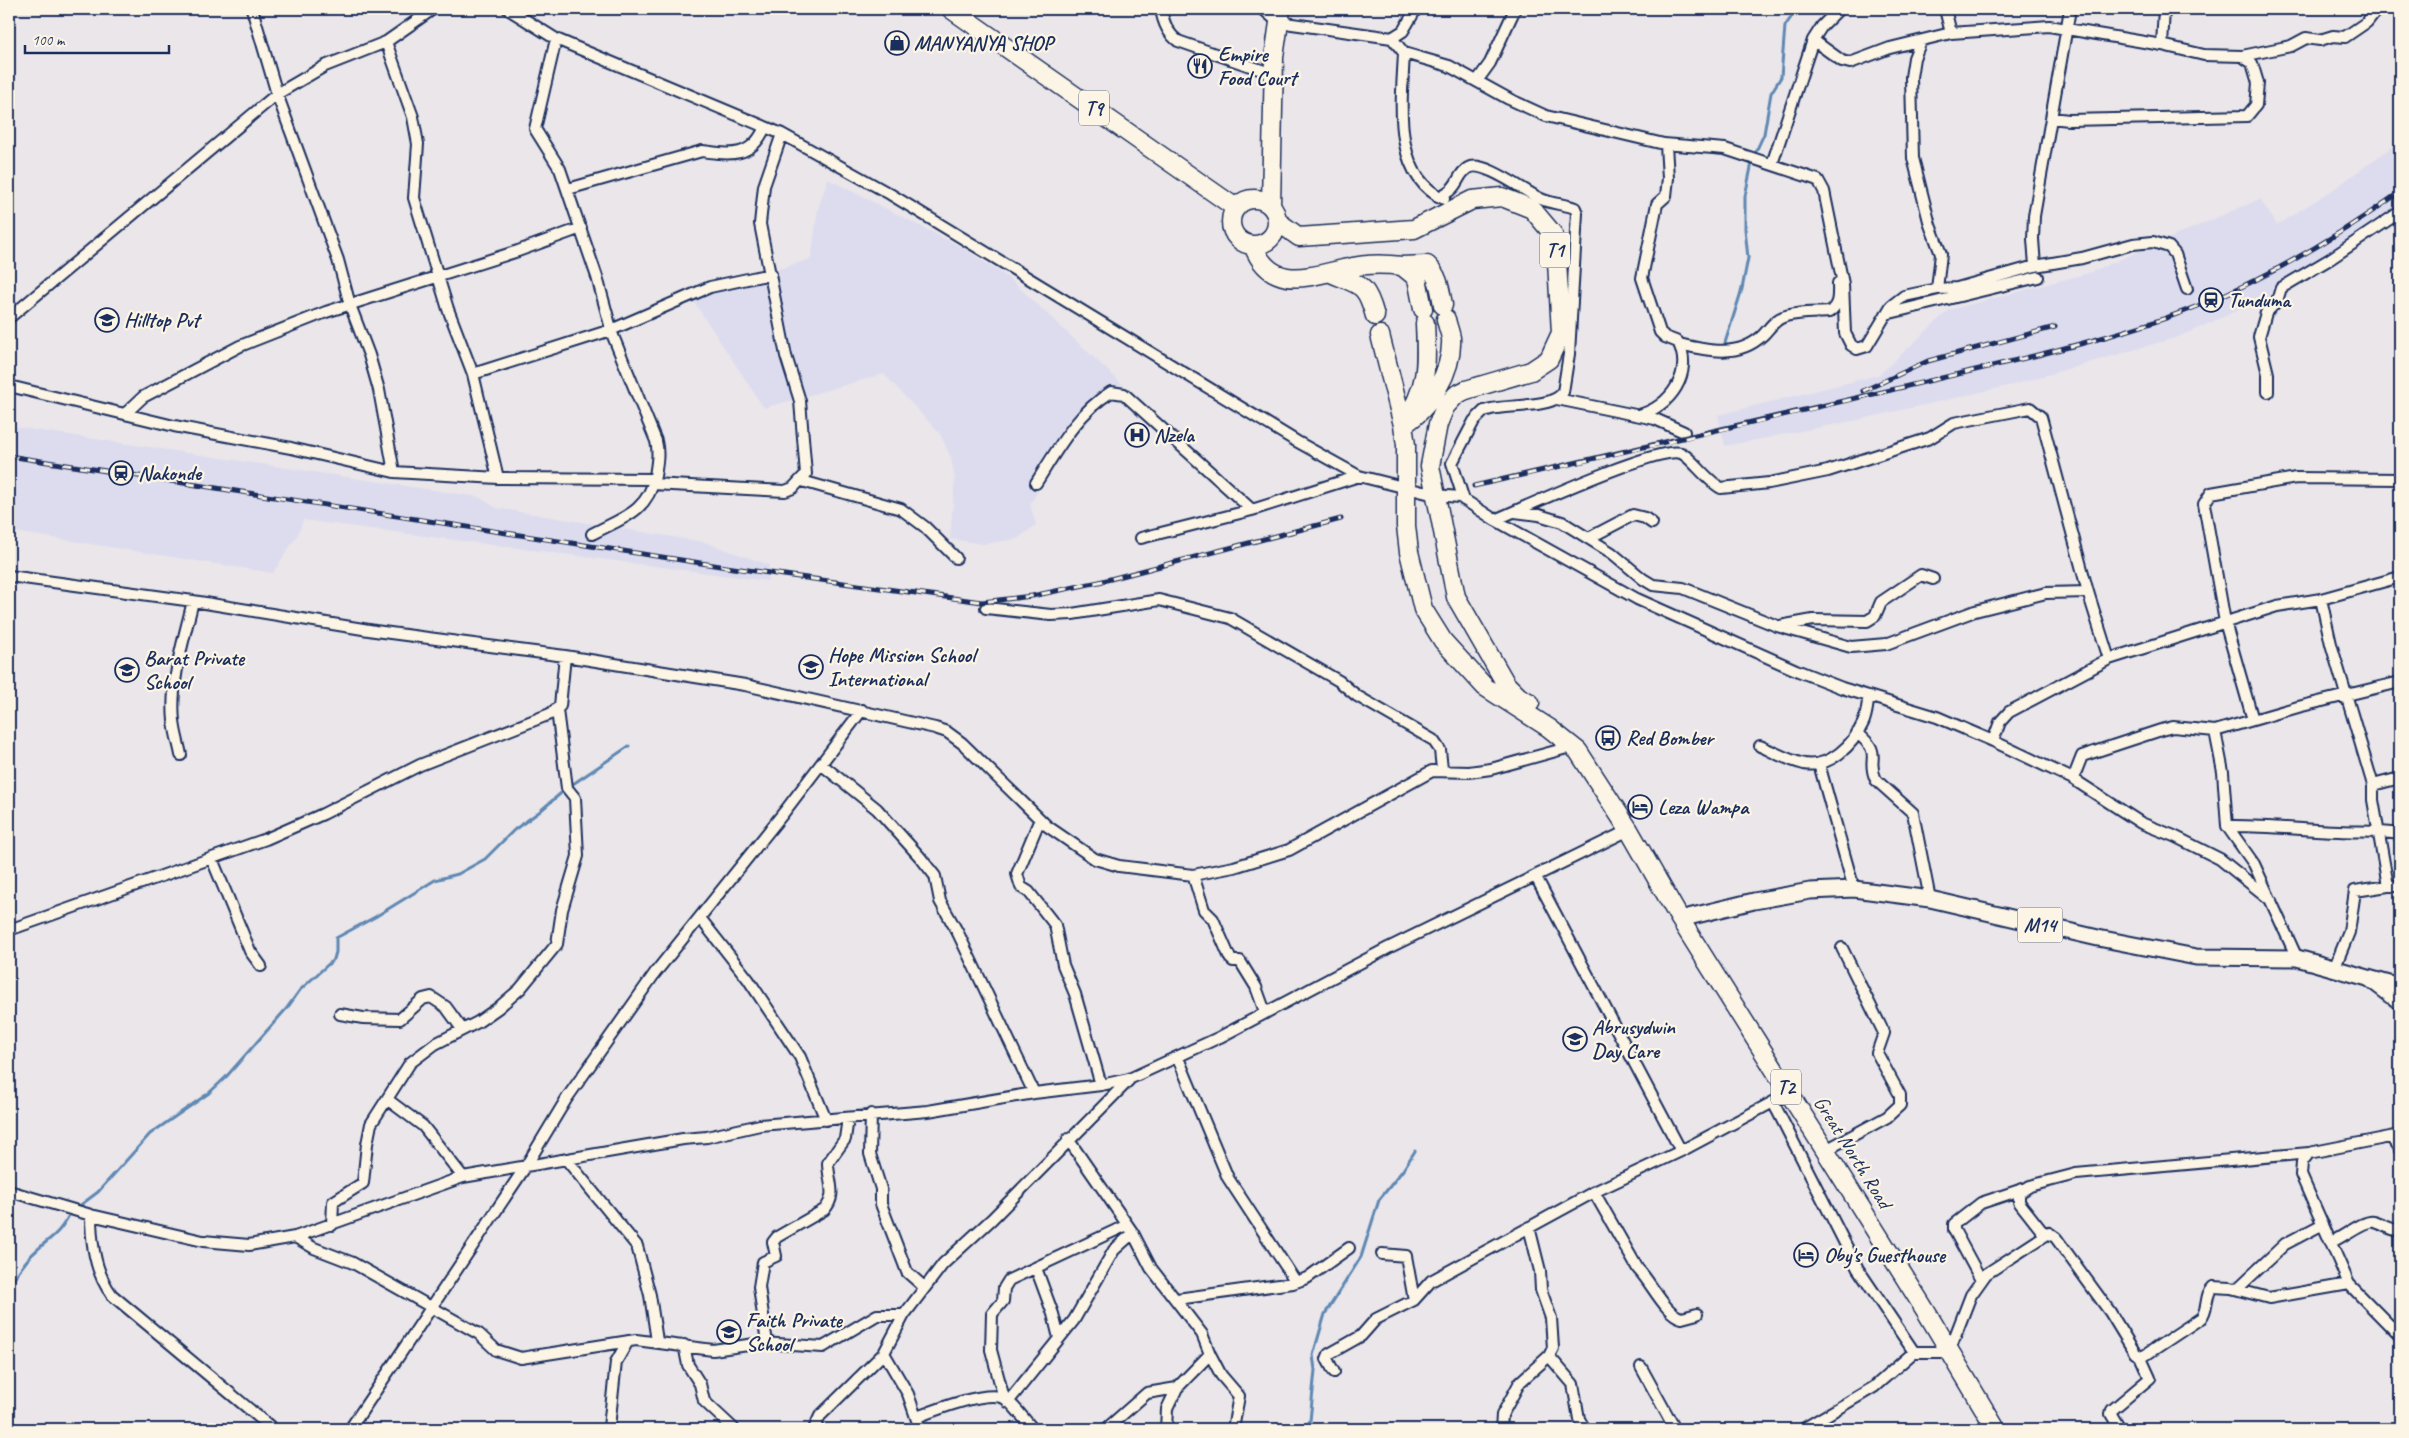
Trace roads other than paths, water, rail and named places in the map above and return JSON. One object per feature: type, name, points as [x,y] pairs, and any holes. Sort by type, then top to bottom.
[{"type":"highway","name":"T9","points":[[951,9],[1236,208]]},
{"type":"highway","points":[[1236,208],[1231,218],[1234,234],[1242,242],[1253,245],[1264,243],[1272,236],[1274,213],[1273,74],[1279,16]]},
{"type":"highway","name":"T1","points":[[1236,208],[1250,199],[1261,200],[1299,237],[1414,229],[1472,200],[1502,197],[1532,209],[1553,234],[1557,261],[1561,333],[1555,350],[1541,366],[1466,390],[1456,395],[1445,407],[1438,424],[1430,466],[1435,495]]},
{"type":"highway","points":[[1253,245],[1264,265],[1278,276],[1300,278],[1349,268],[1427,265],[1433,271],[1438,281],[1450,338],[1448,364],[1442,380],[1418,415],[1404,425]]},
{"type":"highway","points":[[1402,266],[1417,278],[1424,316],[1427,369],[1417,403],[1404,425]]},
{"type":"highway","points":[[1331,273],[1361,286],[1369,294],[1375,316]]},
{"type":"highway","points":[[1380,335],[1404,425],[1406,445],[1404,488],[1409,552],[1423,609],[1443,641],[1485,688],[1574,746]]},
{"type":"highway","name":"Great North Road","points":[[1435,495],[1444,529],[1456,596],[1506,684],[1520,697],[1561,722],[1570,733],[1574,746],[1629,830],[1680,919],[1928,1313],[1949,1352],[1996,1429]]},
{"type":"main road","name":"M14","points":[[1680,919],[1754,901],[1810,891],[1854,889],[1930,899],[2098,938],[2196,957],[2297,958],[2400,988]]},
{"type":"street","points":[[252,9],[277,94],[338,260],[350,305],[369,355],[379,390],[394,472]]},
{"type":"street","points":[[9,318],[277,94],[325,66],[386,42],[433,9]]},
{"type":"street","points":[[508,9],[556,39],[782,134],[890,194],[1296,441],[1359,476],[1435,495],[1455,496],[1637,599],[1796,670],[1869,696],[1937,717],[1993,741],[2073,779],[2141,823],[2174,836],[2220,859],[2271,900]]},
{"type":"street","points":[[1160,9],[1171,35],[1178,40],[1273,74]]},
{"type":"street","points":[[1263,9],[1279,16],[1392,38],[1404,53],[1449,66],[1538,113],[1666,145],[1726,149],[1813,178],[1823,186],[1845,298],[1845,332],[1851,344],[1857,349],[1868,346],[1891,306],[1904,296],[1936,289],[1957,288],[2036,272]]},
{"type":"street","points":[[1392,38],[1404,31],[1416,9]]},
{"type":"street","points":[[1477,81],[1490,63],[1516,9]]},
{"type":"street","points":[[1772,164],[1814,40],[1822,26],[1839,9]]},
{"type":"street","points":[[1945,9],[1951,33]]},
{"type":"street","points":[[2036,272],[2032,231],[2070,9]]},
{"type":"street","points":[[2162,45],[2164,9]]},
{"type":"street","points":[[1814,40],[1842,61],[1850,63],[1890,48],[1951,33],[2041,26],[2067,28],[2162,45],[2204,55],[2242,56],[2291,46],[2306,38],[2320,40],[2334,36],[2345,38],[2367,22],[2377,9]]},
{"type":"street","points":[[556,39],[535,129],[560,169],[568,189],[611,330],[656,441],[659,455],[654,482],[642,506],[592,534]]},
{"type":"street","points":[[1921,41],[1914,58],[1911,77],[1913,158],[1930,225],[1940,251],[1941,260],[1936,289]]},
{"type":"street","points":[[386,42],[413,117],[418,144],[414,198],[439,275],[448,310],[473,374],[498,478]]},
{"type":"street","points":[[1404,53],[1401,109],[1409,161],[1416,176],[1438,197],[1458,206]]},
{"type":"street","points":[[2051,118],[2068,120],[2247,116],[2256,105],[2258,83],[2252,63],[2242,56]]},
{"type":"street","points":[[568,189],[702,150],[716,153],[746,151],[756,145],[765,128]]},
{"type":"street","points":[[9,386],[174,426],[291,448],[394,472],[498,478],[566,477],[785,491],[793,488],[806,474],[800,401],[786,356],[760,224],[761,201],[782,134]]},
{"type":"street","points":[[1666,145],[1668,178],[1666,196],[1658,204],[1642,278],[1660,332],[1665,337],[1679,344],[1710,351],[1715,349],[1736,351],[1756,341],[1784,316],[1829,312],[1838,301],[1839,268]]},
{"type":"street","points":[[1438,197],[1452,190],[1466,170],[1472,167],[1494,172],[1539,199],[1575,208],[1576,213],[1569,354],[1563,392],[1557,399],[1550,402],[1491,409],[1484,411],[1474,420],[1452,463],[1464,500]]},
{"type":"street","points":[[2268,392],[2268,374],[2259,337],[2266,313],[2277,301],[2281,288],[2330,259],[2400,212]]},
{"type":"street","points":[[126,413],[143,397],[240,346],[350,305],[518,251],[581,228]]},
{"type":"street","points":[[1886,314],[2133,244],[2153,242],[2165,245],[2172,250],[2187,289]]},
{"type":"street","points":[[473,374],[611,330],[710,287],[771,274]]},
{"type":"street","points":[[1639,415],[1659,408],[1672,395],[1684,366],[1679,344]]},
{"type":"street","points":[[1036,483],[1065,436],[1100,399],[1112,392],[1124,394],[1252,510]]},
{"type":"street","points":[[1557,399],[1655,418],[1684,432]]},
{"type":"street","points":[[1495,520],[1653,456],[1676,452],[1685,455],[1699,471],[1721,488],[1769,483],[1842,467],[1866,457],[1933,437],[1954,423],[2030,408],[2041,417],[2088,592],[2109,659]]},
{"type":"street","points":[[1141,538],[1252,510],[1359,476]]},
{"type":"street","points":[[2253,720],[2225,622],[2204,504],[2210,493],[2296,478],[2400,479]]},
{"type":"street","points":[[802,480],[901,509],[925,527],[956,558]]},
{"type":"street","points":[[1514,512],[1550,517],[1619,558],[1649,583],[1683,588],[1777,626],[1841,645],[1872,646],[1886,644],[1975,611],[2052,592],[2088,592]]},
{"type":"street","points":[[1588,538],[1633,515],[1645,518],[1652,524]]},
{"type":"street","points":[[1777,626],[1813,620],[1868,621],[1875,616],[1882,602],[1921,575],[1933,580]]},
{"type":"street","points":[[9,576],[193,601],[375,631],[565,656],[745,685],[862,710],[947,732],[978,757],[1040,819],[1095,859],[1118,866],[1193,875],[1234,867],[1289,850],[1423,774],[1442,769],[1469,772],[1491,769],[1574,746]]},
{"type":"street","points":[[1993,741],[2000,722],[2009,712],[2109,659],[2277,606],[2321,598],[2400,577]]},
{"type":"street","points":[[2321,598],[2331,644],[2373,785],[2373,800],[2388,886]]},
{"type":"street","points":[[986,608],[1058,614],[1159,600],[1230,618],[1339,681],[1357,696],[1433,740],[1440,750],[1442,769]]},
{"type":"street","points":[[182,755],[174,721],[174,707],[178,664],[193,601]]},
{"type":"street","points":[[332,1224],[333,1202],[363,1183],[369,1131],[404,1071],[417,1056],[498,1008],[520,989],[557,944],[562,910],[578,856],[575,798],[567,788],[557,710],[565,656]]},
{"type":"street","points":[[2073,779],[2084,755],[2173,727],[2214,731],[2400,682]]},
{"type":"street","points":[[1760,746],[1801,763],[1819,764],[1832,760],[1857,734],[1864,722],[1869,696]]},
{"type":"street","points":[[9,930],[212,859],[323,814],[420,765],[557,710]]},
{"type":"street","points":[[350,1429],[526,1166],[567,1098],[655,973],[862,710]]},
{"type":"street","points":[[2214,731],[2223,772],[2227,826],[2254,864],[2297,958]]},
{"type":"street","points":[[1857,734],[1868,742],[1874,752],[1874,775],[1876,780],[1914,813],[1930,899]]},
{"type":"street","points":[[821,764],[877,809],[935,876],[940,902],[958,933],[1034,1093]]},
{"type":"street","points":[[1819,764],[1854,889]]},
{"type":"street","points":[[2373,785],[2400,778]]},
{"type":"street","points":[[1040,819],[1017,874],[1021,887],[1029,892],[1055,925],[1063,965],[1078,1004],[1101,1085]]},
{"type":"street","points":[[2227,826],[2267,825],[2340,832],[2378,830],[2400,834]]},
{"type":"street","points":[[9,1191],[91,1215],[203,1241],[224,1244],[249,1244],[295,1238],[462,1176],[707,1137],[760,1125],[848,1118],[871,1114],[928,1111],[1034,1093],[1101,1085],[1129,1079],[1178,1058],[1388,948],[1629,830]]},
{"type":"street","points":[[212,859],[250,951],[261,966]]},
{"type":"street","points":[[1193,875],[1204,910],[1213,919],[1230,958],[1233,961],[1240,961],[1247,970],[1265,1012]]},
{"type":"street","points":[[1536,876],[1682,1151]]},
{"type":"street","points":[[2334,969],[2350,932],[2355,891],[2400,886]]},
{"type":"street","points":[[700,918],[748,979],[800,1057],[826,1120]]},
{"type":"street","points":[[1826,1150],[1887,1117],[1900,1105],[1900,1096],[1877,1053],[1884,1033],[1842,948]]},
{"type":"street","points":[[2362,976],[2400,1005]]},
{"type":"street","points":[[340,1014],[364,1018],[400,1019],[423,999],[431,997],[446,1007],[462,1029]]},
{"type":"street","points":[[1178,1058],[1228,1178],[1296,1282]]},
{"type":"street","points":[[814,1429],[820,1416],[884,1354],[904,1315],[943,1264],[998,1213],[1068,1139],[1129,1079]]},
{"type":"street","points":[[1334,1372],[1327,1359],[1331,1352],[1361,1336],[1376,1319],[1414,1300],[1431,1281],[1594,1192],[1682,1151],[1790,1093]]},
{"type":"street","points":[[388,1100],[428,1132],[462,1176]]},
{"type":"street","points":[[1773,1102],[1858,1270],[1914,1352]]},
{"type":"street","points":[[871,1114],[870,1154],[881,1189],[881,1204],[907,1272],[924,1287]]},
{"type":"street","points":[[767,1343],[759,1292],[762,1264],[766,1259],[776,1256],[773,1242],[777,1237],[824,1210],[829,1204],[832,1194],[828,1163],[846,1135],[848,1118]]},
{"type":"street","points":[[1981,1280],[1954,1230],[1954,1224],[1981,1204],[2023,1189],[2076,1174],[2308,1153],[2396,1136],[2400,1150]]},
{"type":"street","points":[[1068,1139],[1130,1229],[1151,1268],[1177,1299],[1202,1334],[1221,1375],[1239,1396],[1233,1429]]},
{"type":"street","points":[[2308,1153],[2302,1162],[2301,1175],[2349,1284],[2400,1336]]},
{"type":"street","points":[[566,1159],[637,1246],[650,1294],[657,1341]]},
{"type":"street","points":[[2023,1189],[2019,1193],[2019,1202],[2045,1235]]},
{"type":"street","points":[[1594,1192],[1638,1269],[1646,1277],[1669,1312],[1682,1318],[1697,1314]]},
{"type":"street","points":[[91,1215],[91,1240],[104,1283],[112,1295],[273,1429]]},
{"type":"street","points":[[2331,1242],[2347,1235],[2365,1221],[2372,1221],[2387,1229],[2400,1231]]},
{"type":"street","points":[[2237,1289],[2285,1244],[2323,1224]]},
{"type":"street","points":[[1501,1429],[1502,1416],[1520,1382],[1549,1356],[1553,1348],[1553,1326],[1541,1290],[1540,1271],[1529,1227]]},
{"type":"street","points":[[1033,1429],[1006,1400],[991,1350],[992,1314],[1003,1301],[1004,1288],[1009,1280],[1130,1229]]},
{"type":"street","points":[[1006,1400],[1074,1320],[1092,1292],[1114,1250],[1130,1229]]},
{"type":"street","points":[[1803,1429],[1874,1387],[1914,1352],[1949,1352],[1966,1306],[1986,1274],[2050,1233],[2056,1238],[2110,1312],[2135,1353],[2140,1356],[2150,1378],[2112,1410],[2111,1414],[2120,1429]]},
{"type":"street","points":[[295,1238],[314,1248],[353,1262],[479,1334],[496,1350],[513,1357],[537,1357],[628,1341],[657,1341],[714,1350],[767,1343],[798,1347],[826,1347],[877,1315],[904,1315]]},
{"type":"street","points":[[1177,1299],[1296,1282],[1306,1278],[1349,1248]]},
{"type":"street","points":[[1382,1254],[1406,1256],[1414,1300]]},
{"type":"street","points":[[1036,1268],[1054,1314],[1059,1338]]},
{"type":"street","points":[[2140,1356],[2201,1318],[2205,1312],[2211,1289],[2218,1286],[2269,1298],[2349,1284]]},
{"type":"street","points":[[609,1427],[616,1362],[628,1341]]},
{"type":"street","points":[[684,1344],[688,1365],[700,1384],[704,1401],[734,1429]]},
{"type":"street","points":[[884,1354],[908,1394],[920,1429]]},
{"type":"street","points":[[1166,1429],[1167,1409],[1177,1388],[1210,1354]]},
{"type":"street","points":[[1549,1356],[1573,1384],[1579,1420],[1585,1429]]},
{"type":"street","points":[[1641,1367],[1675,1429]]},
{"type":"street","points":[[1106,1429],[1149,1392],[1177,1388]]},
{"type":"street","points":[[917,1417],[970,1399],[994,1396],[1006,1400]]},
{"type":"waterway","points":[[1724,346],[1742,289],[1748,258],[1745,229],[1745,196],[1753,158],[1764,134],[1771,93],[1781,77],[1785,26],[1797,9]]},
{"type":"waterway","points":[[78,1207],[98,1192],[150,1134],[209,1093],[226,1077],[287,1008],[300,990],[334,959],[336,938],[375,917],[435,880],[458,874],[485,859],[514,830],[567,788],[629,746]]},
{"type":"waterway","points":[[1304,1429],[1310,1421],[1315,1370],[1313,1355],[1325,1314],[1361,1257],[1379,1200],[1403,1170],[1415,1151]]},
{"type":"waterway","points":[[9,1288],[25,1262],[57,1232],[68,1217]]},
{"type":"railway","points":[[1474,486],[1735,427],[2020,359],[2148,324],[2215,299],[2279,268],[2341,232],[2400,192]]},
{"type":"railway","points":[[1863,391],[1928,361],[2055,327]]},
{"type":"railway","points":[[9,456],[733,568],[982,602],[1032,596],[1099,582],[1341,519]]},
{"type":"place","name":"MANYANYA SHOP","points":[[897,43]]},
{"type":"place","name":"Empire Food Court","points":[[1200,66]]},
{"type":"place","name":"Tunduma","points":[[2211,300]]},
{"type":"place","name":"Hilltop Pvt","points":[[107,320]]},
{"type":"place","name":"Nzela","points":[[1137,435]]},
{"type":"place","name":"Nakonde","points":[[121,473]]},
{"type":"place","name":"Hope Mission School International","points":[[811,667]]},
{"type":"place","name":"Barat Private School","points":[[127,670]]},
{"type":"place","name":"Red Bomber","points":[[1608,738]]},
{"type":"place","name":"Leza Wampa","points":[[1640,807]]},
{"type":"place","name":"Abrusydwin Day Care","points":[[1575,1039]]},
{"type":"place","name":"Oby's Guesthouse","points":[[1806,1255]]},
{"type":"place","name":"Faith Private School","points":[[729,1332]]}]
